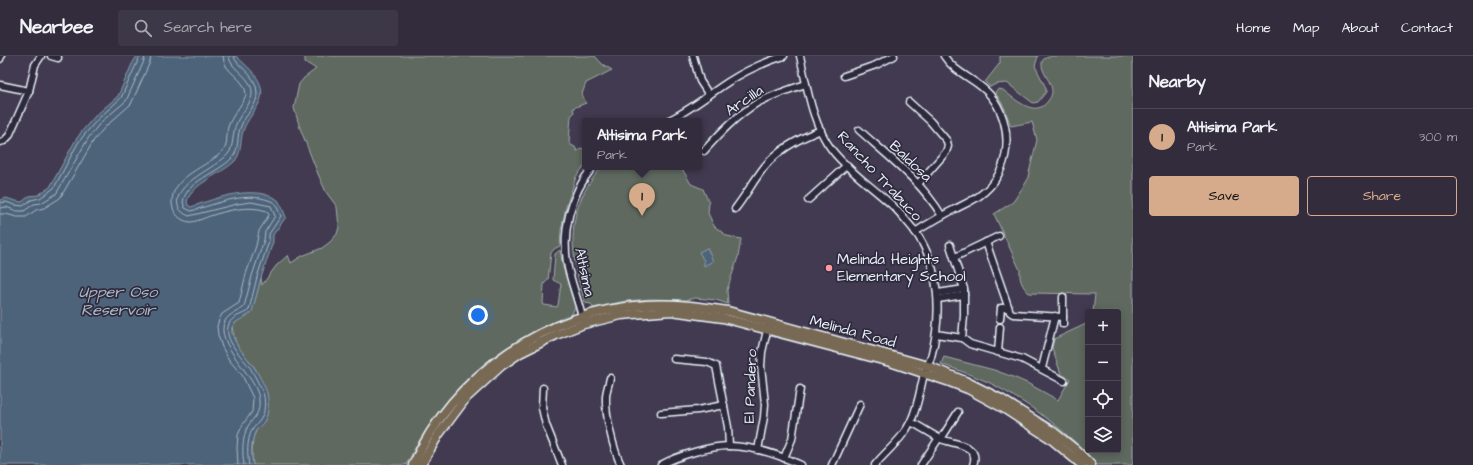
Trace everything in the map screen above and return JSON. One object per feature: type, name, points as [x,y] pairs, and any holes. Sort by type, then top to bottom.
[{"type":"main road","name":"Melinda Road","points":[[583,321],[630,306],[671,304],[698,306],[728,311],[768,326],[965,381],[1001,399],[1055,434],[1080,462],[1091,465]]},
{"type":"main road","points":[[412,465],[427,437],[447,409],[477,377],[519,345],[555,327],[583,321]]},
{"type":"main road","points":[[421,465],[439,434],[466,398],[496,370],[531,346],[583,321]]},
{"type":"street","points":[[0,142],[4,141],[9,136],[29,91],[35,65],[41,56]]},
{"type":"street","points":[[693,56],[700,81],[709,95]]},
{"type":"street","points":[[674,118],[690,109],[729,81],[750,70],[784,56]]},
{"type":"street","name":"Rancho Trabuco","points":[[800,56],[812,107],[821,130],[832,149],[847,165],[895,208],[915,232],[930,263],[938,296],[936,334],[911,422],[898,442],[875,465]]},
{"type":"street","points":[[844,76],[876,65],[894,56]]},
{"type":"street","points":[[915,232],[979,196],[988,188],[997,175],[1006,154],[1006,129],[998,106],[993,98],[986,89],[954,68],[944,56]]},
{"type":"street","name":"Arcilla","points":[[704,151],[737,118],[757,103],[806,84]]},
{"type":"street","points":[[0,85],[29,91]]},
{"type":"street","points":[[909,102],[930,121],[947,140],[948,144],[946,152],[918,184]]},
{"type":"street","points":[[735,209],[746,195],[764,166],[772,158],[783,149],[821,130]]},
{"type":"street","name":"Baldosa","points":[[859,130],[918,184],[942,216]]},
{"type":"street","points":[[808,200],[847,165]]},
{"type":"street","name":"Altisima","points":[[583,321],[568,268],[566,239],[569,214],[576,194],[591,170]]},
{"type":"street","points":[[955,257],[999,236]]},
{"type":"street","points":[[986,242],[1010,312],[1013,314],[1063,317]]},
{"type":"street","points":[[950,245],[955,257],[964,292],[962,338]]},
{"type":"street","points":[[938,296],[964,292]]},
{"type":"street","points":[[1063,297],[1063,324]]},
{"type":"street","points":[[1000,319],[1001,308],[1008,308]]},
{"type":"street","points":[[1042,368],[1054,316]]},
{"type":"street","name":"El Pandero","points":[[758,450],[765,404],[761,366],[762,352],[768,326]]},
{"type":"street","points":[[998,352],[1000,327]]},
{"type":"street","points":[[936,334],[962,338],[970,344],[1022,359],[1042,368],[1064,381]]},
{"type":"street","points":[[674,359],[707,362],[716,366],[728,427],[729,446]]},
{"type":"street","points":[[610,378],[606,396],[617,456],[621,465]]},
{"type":"street","points":[[543,388],[542,408],[546,425],[562,465]]},
{"type":"street","points":[[784,458],[792,439],[800,389]]},
{"type":"street","points":[[832,465],[860,404]]},
{"type":"street","points":[[661,413],[698,410],[724,405]]},
{"type":"street","points":[[921,465],[958,412]]},
{"type":"street","points":[[911,422],[940,439],[964,446],[971,451],[973,455],[973,465]]},
{"type":"street","points":[[661,465],[677,457],[729,446],[758,450],[801,465]]},
{"type":"green space","points":[[305,56],[595,56],[602,64],[612,70],[586,83],[582,94],[586,103],[573,108],[574,113],[571,116],[569,142],[577,151],[582,148],[582,169],[576,177],[566,207],[561,230],[560,246],[554,249],[551,253],[548,280],[544,284],[543,303],[544,305],[557,307],[558,305],[561,284],[553,280],[555,254],[560,250],[563,267],[575,307],[572,314],[518,340],[474,373],[437,413],[406,465],[253,465],[253,438],[257,429],[266,419],[268,407],[267,394],[255,368],[236,343],[232,326],[253,308],[261,278],[262,285],[276,266],[288,255],[291,263],[302,256],[322,248],[337,234],[339,227],[337,207],[326,192],[318,174],[294,108],[299,84],[316,69],[305,62]]},
{"type":"green space","points":[[1000,56],[1038,56],[1035,66],[1046,88],[1046,92],[1038,102],[1033,103],[1007,83],[996,84],[990,87],[985,82],[1000,63]]},
{"type":"green space","points":[[1051,56],[1133,56],[1133,465],[1097,465],[1086,453],[1121,453],[1121,309],[1093,309],[1095,294],[1029,293],[1024,288],[1020,277],[1020,270],[994,214],[1013,202],[1027,181],[1037,140],[1032,122],[1011,126],[1004,107],[995,92],[999,89],[1003,90],[1025,106],[1031,108],[1043,106],[1051,96],[1052,92],[1052,88],[1042,66],[1042,61]]},
{"type":"green space","points":[[600,170],[683,170],[691,184],[703,189],[709,203],[708,213],[714,226],[727,236],[741,239],[738,257],[727,290],[728,304],[716,300],[695,298],[686,300],[650,299],[625,301],[593,308],[591,304],[585,303],[576,266],[573,232],[581,200],[589,183]]},
{"type":"green space","points":[[1085,324],[1085,452],[1061,429],[1020,400],[990,383],[941,364],[944,357],[994,370],[1027,383],[1058,400],[1070,379],[1061,374],[1052,348],[1054,339]]},
{"type":"water","name":"Upper Oso Reservoir","points":[[137,56],[236,56],[253,72],[262,92],[261,99],[257,107],[244,128],[240,150],[235,161],[194,190],[187,202],[191,207],[234,194],[257,193],[268,195],[278,200],[286,217],[273,235],[273,242],[252,312],[236,322],[232,328],[234,340],[257,372],[268,396],[266,417],[253,438],[253,465],[0,465],[0,200],[6,198],[22,202],[29,196],[38,195],[50,187],[82,131],[95,116],[118,96]]},
{"type":"water","points":[[707,248],[713,261],[704,266],[704,261],[699,252]]},
{"type":"place","name":"Altisima Park","points":[[642,216]]},
{"type":"place","name":"Melinda Heights Elementary School","points":[[829,268]]}]
